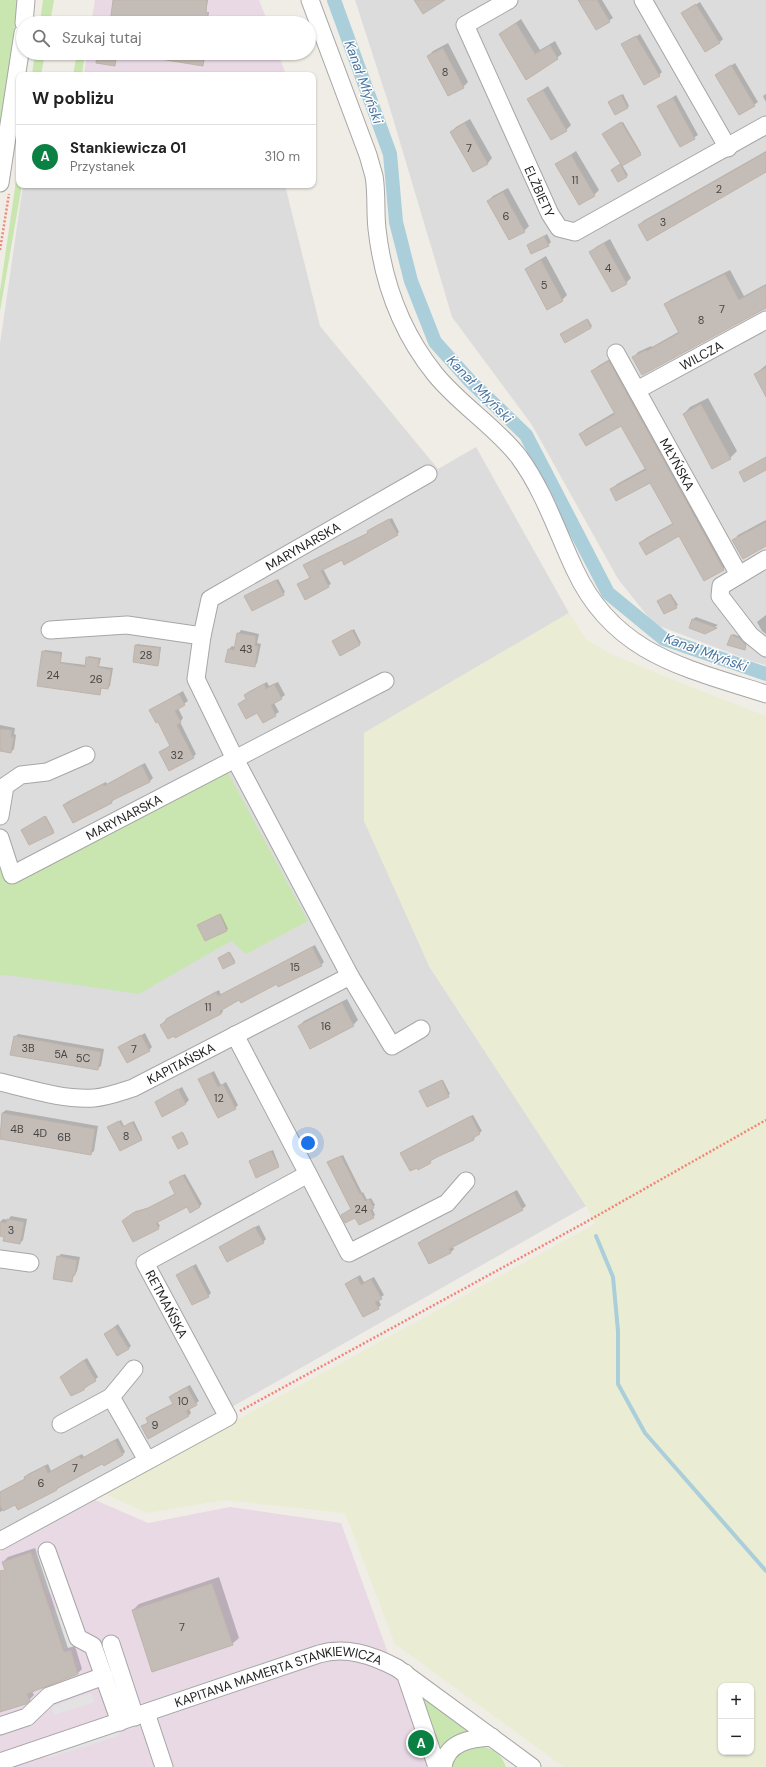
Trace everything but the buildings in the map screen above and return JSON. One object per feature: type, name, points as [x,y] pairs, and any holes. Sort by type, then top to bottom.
[{"type":"street","points":[[25,16],[26,0]]},
{"type":"street","points":[[310,0],[368,155],[374,177],[377,227],[386,280],[397,309],[423,357],[450,392],[486,424],[519,457],[544,500],[583,586],[608,620],[625,636],[660,656],[696,671],[766,694]]},
{"type":"street","name":"ELŻBIETY","points":[[509,0],[466,25],[550,214],[558,228],[575,232],[728,148],[766,125]]},
{"type":"street","points":[[643,0],[728,148]]},
{"type":"street","points":[[17,72],[19,60]]},
{"type":"street","points":[[0,183],[16,79]]},
{"type":"street","name":"WILCZA","points":[[637,390],[766,320]]},
{"type":"street","name":"MŁYŃSKA","points":[[616,353],[739,575]]},
{"type":"street","name":"MARYNARSKA","points":[[235,759],[196,679],[202,636],[210,599],[428,474]]},
{"type":"street","points":[[766,559],[721,586],[720,596],[750,635],[766,648]]},
{"type":"street","points":[[50,630],[127,625],[202,636]]},
{"type":"street","name":"MARYNARSKA","points":[[0,838],[12,875],[385,681]]},
{"type":"street","points":[[0,816],[5,786],[21,775],[46,772],[86,754]]},
{"type":"street","points":[[235,759],[350,976],[392,1046],[421,1029]]},
{"type":"street","name":"KAPITAŃSKA","points":[[0,1082],[58,1096],[78,1098],[95,1098],[133,1088],[350,976]]},
{"type":"street","points":[[235,1035],[349,1253],[447,1202],[466,1181]]},
{"type":"street","name":"RETMAŃSKA","points":[[228,1417],[145,1263],[308,1174]]},
{"type":"street","points":[[0,1259],[30,1264]]},
{"type":"street","points":[[61,1424],[111,1397],[134,1369]]},
{"type":"street","points":[[111,1397],[147,1460]]},
{"type":"street","points":[[0,1541],[228,1417]]},
{"type":"street","points":[[47,1552],[78,1638],[93,1646],[104,1676],[134,1717],[164,1767]]},
{"type":"street","points":[[111,1644],[134,1717]]},
{"type":"street","name":"KAPITANA MAMERTA STANKIEWICZA","points":[[0,1762],[329,1651],[352,1652],[374,1656],[405,1673],[532,1767]]},
{"type":"street","points":[[405,1673],[438,1767]]},
{"type":"street","points":[[0,1726],[28,1717],[49,1696],[104,1676]]},
{"type":"street","points":[[443,1767],[444,1760],[450,1750],[460,1742],[472,1738],[492,1736]]},
{"type":"street","points":[[506,1747],[512,1757],[515,1767]]},
{"type":"path","points":[[228,1417],[586,1222],[766,1120]]},
{"type":"shaded area","points":[[95,0],[259,0],[265,16],[92,16]]},
{"type":"shaded area","points":[[355,0],[766,0],[766,665],[754,662],[654,624],[618,579],[532,425],[452,317],[389,105]]},
{"type":"shaded area","points":[[86,60],[281,60],[285,72],[84,72]]},
{"type":"shaded area","points":[[23,188],[286,188],[320,326],[438,469],[476,447],[569,613],[364,733],[429,966],[586,1206],[216,1416],[0,1531],[0,344]]},
{"type":"shaded area","points":[[95,1500],[148,1523],[230,1507],[341,1523],[429,1767],[0,1767],[0,1552]]},
{"type":"shaded area","points":[[40,1552],[53,1592],[47,1594],[33,1554]]},
{"type":"shaded area","points":[[58,1608],[71,1646],[64,1649],[52,1610]]},
{"type":"shaded area","points":[[91,1693],[95,1702],[54,1715],[51,1707]]},
{"type":"shaded area","points":[[122,1729],[118,1736],[49,1758],[38,1757]]},
{"type":"green space","points":[[0,0],[19,0],[16,16],[0,130]]},
{"type":"green space","points":[[43,0],[54,0],[51,16],[41,16]]},
{"type":"green space","points":[[34,60],[44,60],[42,72],[32,72]]},
{"type":"green space","points":[[76,60],[84,60],[82,72],[74,72]]},
{"type":"green space","points":[[16,181],[16,188],[21,188],[0,311],[0,291]]},
{"type":"green space","points":[[569,613],[586,639],[609,653],[678,682],[766,716],[766,1767],[564,1767],[395,1644],[345,1513],[225,1500],[147,1513],[103,1493],[595,1224],[586,1206],[429,966],[364,821],[364,733]]},
{"type":"green space","points":[[227,771],[308,921],[246,954],[231,941],[139,994],[0,975],[0,859],[11,879]]},
{"type":"green space","points":[[419,1692],[472,1731],[454,1737],[441,1754]]},
{"type":"green space","points":[[481,1746],[497,1753],[506,1767],[451,1767],[456,1758],[463,1752]]},
{"type":"waterway","name":"Kanał Młyński","points":[[334,0],[390,154],[396,222],[411,281],[435,342],[470,381],[526,435],[608,593],[664,639],[766,674]]},
{"type":"waterway","points":[[596,1236],[613,1277],[618,1331],[618,1384],[645,1433],[766,1571]]},
{"type":"place","name":"Stankiewicza 01","points":[[421,1743]]}]
